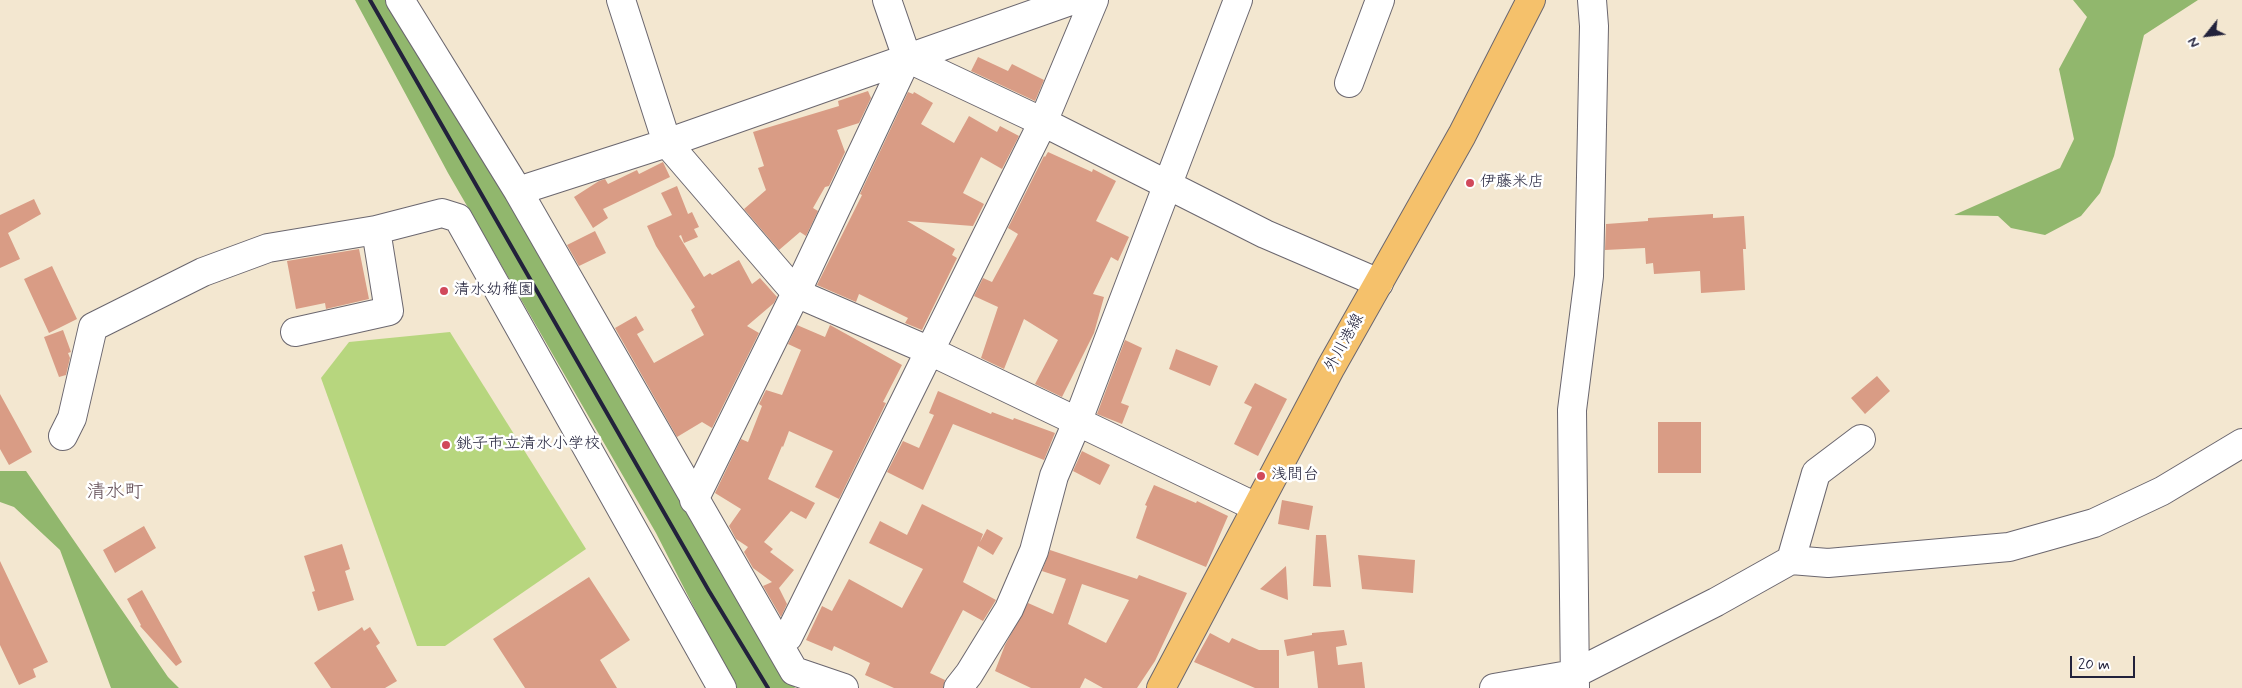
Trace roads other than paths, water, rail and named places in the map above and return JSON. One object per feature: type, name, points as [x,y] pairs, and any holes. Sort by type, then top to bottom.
[{"type":"main road","name":"外川港線","points":[[1161,688],[1256,507],[1462,135],[1531,0]]},
{"type":"street","points":[[400,0],[518,191],[694,500],[794,670],[844,688]]},
{"type":"street","points":[[621,0],[668,143],[796,293],[930,351],[1078,420],[1256,507]]},
{"type":"street","points":[[694,500],[796,293],[907,58],[888,0]]},
{"type":"street","points":[[518,191],[668,143],[1073,0]]},
{"type":"street","points":[[780,644],[788,637],[1043,122],[1094,0]]},
{"type":"street","points":[[958,688],[969,674],[1009,609],[1034,551],[1054,476],[1078,420],[1238,0]]},
{"type":"street","points":[[1349,83],[1380,0]]},
{"type":"street","points":[[1575,681],[1572,410],[1589,276],[1594,26],[1592,0]]},
{"type":"street","points":[[907,58],[1043,122],[1265,234],[1379,284]]},
{"type":"street","points":[[63,436],[72,418],[93,327],[203,272],[268,248],[376,230],[442,213],[458,218],[722,688]]},
{"type":"street","points":[[295,332],[389,311],[376,230]]},
{"type":"street","points":[[1791,560],[1816,473],[1861,439]]},
{"type":"street","points":[[1494,688],[1575,681],[1791,560],[1828,563],[2009,547],[2094,523],[2162,491],[2242,443]]},
{"type":"railway","points":[[370,0],[709,591],[768,688]]},
{"type":"place","name":"伊藤米店","points":[[1470,183]]},
{"type":"place","name":"清水幼稚園","points":[[444,291]]},
{"type":"place","name":"銚子市立清水小学校","points":[[446,445]]},
{"type":"place","name":"浅間台","points":[[1261,476]]},
{"type":"district","name":"清水町","points":[[115,493]]}]
